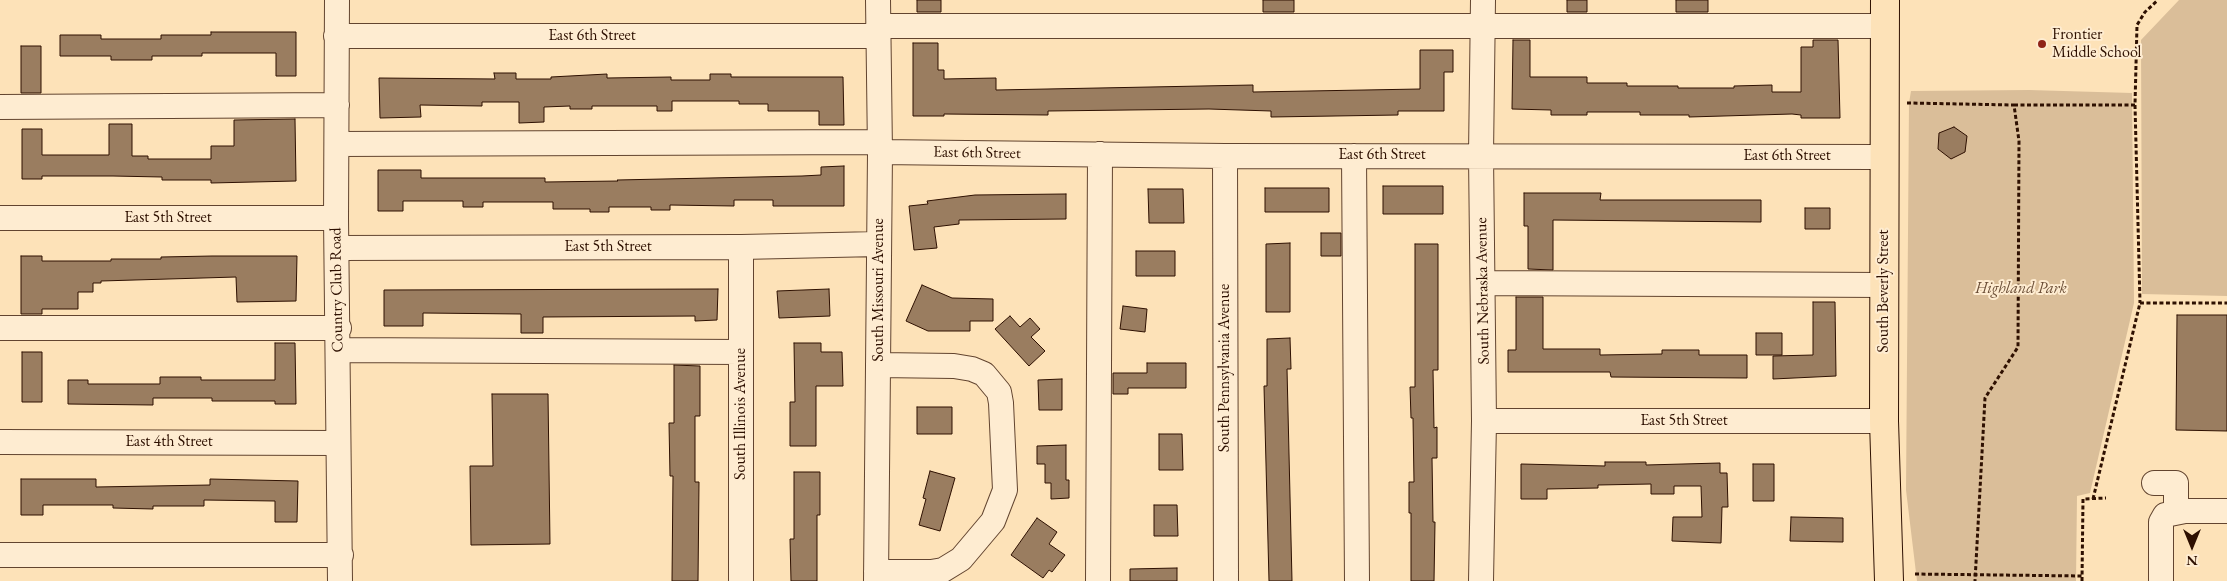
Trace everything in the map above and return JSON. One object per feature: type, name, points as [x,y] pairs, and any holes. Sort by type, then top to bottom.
[{"type":"main road","name":"South Beverly Street","points":[[1885,13],[1884,421],[1889,581]]},
{"type":"street","name":"Country Club Road","points":[[337,0],[336,218],[339,339],[340,581]]},
{"type":"street","name":"South Missouri Avenue","points":[[876,577],[880,147],[878,0]]},
{"type":"street","name":"South Nebraska Avenue","points":[[1481,581],[1484,421],[1481,155],[1483,0]]},
{"type":"street","name":"East 6th Street","points":[[336,36],[1483,26],[1885,13]]},
{"type":"street","points":[[0,107],[337,105]]},
{"type":"street","name":"East 6th Street","points":[[337,144],[880,147],[1225,156],[1884,157]]},
{"type":"street","points":[[1098,581],[1100,154]]},
{"type":"street","name":"South Pennsylvania Avenue","points":[[1225,156],[1226,581]]},
{"type":"street","points":[[1354,156],[1357,581]]},
{"type":"street","name":"East 5th Street","points":[[0,218],[336,218]]},
{"type":"street","name":"East 5th Street","points":[[337,248],[741,247],[878,244]]},
{"type":"street","name":"South Illinois Avenue","points":[[741,247],[741,581]]},
{"type":"street","points":[[1483,284],[1884,286]]},
{"type":"street","points":[[0,328],[741,352]]},
{"type":"street","points":[[876,577],[943,570],[961,559],[993,521],[1005,490],[1001,403],[999,392],[984,374],[972,369],[954,366],[879,365]]},
{"type":"street","name":"East 5th Street","points":[[1484,421],[1884,421]]},
{"type":"street","name":"East 4th Street","points":[[0,442],[338,443]]},
{"type":"street","points":[[2154,483],[2176,482],[2176,511]]},
{"type":"street","points":[[2161,581],[2161,522],[2165,515],[2176,511],[2227,512]]},
{"type":"street","points":[[0,555],[340,555]]},
{"type":"path","points":[[2093,499],[2140,303],[2135,105],[2137,25],[2145,12],[2158,0]]},
{"type":"path","points":[[1885,104],[2135,105]]},
{"type":"path","points":[[1975,581],[1985,398],[2018,347],[2019,141],[2014,105]]},
{"type":"path","points":[[2140,303],[2227,303]]},
{"type":"path","points":[[2082,581],[2083,499],[2106,498]]},
{"type":"path","points":[[1915,574],[2082,576]]},
{"type":"green space","points":[[2179,0],[2227,0],[2227,296],[2142,294],[2141,40]]},
{"type":"green space","name":"Highland Park","points":[[2029,90],[2132,93],[2134,303],[2090,493],[2077,496],[2076,581],[1917,581],[1906,490],[1909,103],[1911,91]]},
{"type":"building","points":[[917,0],[941,0],[941,12],[917,12]]},
{"type":"building","points":[[1263,0],[1294,0],[1294,12],[1263,12]]},
{"type":"building","points":[[1567,0],[1587,0],[1587,12],[1567,12]]},
{"type":"building","points":[[1676,0],[1708,0],[1708,12],[1676,12]]},
{"type":"building","points":[[211,32],[296,32],[296,76],[276,76],[276,53],[202,53],[202,56],[152,56],[152,60],[111,60],[111,56],[60,56],[60,35],[101,35],[101,39],[161,39],[161,35],[211,35]]},
{"type":"building","points":[[1513,40],[1530,40],[1530,77],[1587,77],[1587,83],[1627,83],[1627,86],[1678,86],[1678,88],[1734,88],[1734,86],[1772,85],[1772,92],[1801,92],[1801,47],[1813,47],[1813,40],[1838,40],[1840,118],[1801,118],[1801,115],[1792,114],[1689,117],[1689,115],[1640,115],[1640,112],[1587,112],[1587,115],[1551,115],[1551,110],[1512,109]]},
{"type":"building","points":[[913,43],[938,43],[938,70],[944,70],[944,79],[996,78],[996,90],[1253,85],[1253,92],[1420,89],[1420,50],[1453,50],[1453,72],[1444,72],[1444,111],[1398,111],[1398,115],[1271,117],[1271,111],[1209,109],[1048,111],[1048,115],[944,114],[944,116],[913,116]]},
{"type":"building","points":[[21,46],[41,46],[41,93],[21,93]]},
{"type":"building","points":[[494,73],[516,73],[516,79],[551,79],[551,77],[607,74],[607,78],[671,77],[671,80],[710,80],[710,74],[731,74],[731,77],[843,77],[844,125],[819,125],[819,111],[768,111],[768,104],[739,104],[739,101],[672,101],[672,111],[657,111],[657,106],[592,106],[592,109],[570,109],[570,106],[544,107],[544,122],[519,123],[519,102],[482,102],[482,106],[420,105],[421,117],[380,118],[379,78],[495,79]]},
{"type":"building","points":[[295,119],[296,181],[211,183],[211,180],[162,180],[162,177],[113,176],[42,176],[42,179],[22,179],[22,129],[42,129],[42,155],[109,155],[109,124],[132,124],[132,156],[148,156],[148,159],[211,159],[211,146],[234,146],[234,120]]},
{"type":"building","points":[[1954,127],[1967,136],[1965,152],[1951,159],[1938,149],[1939,133]]},
{"type":"building","points":[[844,166],[844,206],[773,206],[773,200],[734,200],[734,206],[670,205],[670,210],[651,210],[651,207],[609,207],[609,212],[590,212],[590,209],[553,209],[553,202],[483,202],[483,207],[463,207],[463,201],[403,201],[403,211],[378,211],[378,170],[421,170],[421,178],[545,178],[545,182],[821,175],[821,167]]},
{"type":"building","points":[[1383,186],[1443,186],[1443,214],[1383,214]]},
{"type":"building","points":[[1265,188],[1329,188],[1329,212],[1265,212]]},
{"type":"building","points":[[1148,189],[1183,189],[1184,223],[1149,223]]},
{"type":"building","points":[[1524,193],[1601,193],[1600,200],[1761,200],[1761,222],[1553,220],[1553,270],[1528,269],[1528,226],[1524,226]]},
{"type":"building","points":[[1066,194],[1066,219],[959,220],[959,224],[934,227],[937,248],[914,250],[909,206],[928,204],[927,201],[975,195]]},
{"type":"building","points":[[1805,208],[1830,208],[1830,229],[1805,229]]},
{"type":"building","points":[[1321,233],[1341,233],[1341,256],[1321,256]]},
{"type":"building","points":[[1290,243],[1290,312],[1266,312],[1266,244]]},
{"type":"building","points":[[1415,244],[1438,244],[1438,370],[1433,370],[1434,428],[1437,427],[1437,458],[1432,458],[1433,522],[1435,522],[1434,581],[1411,581],[1409,482],[1414,482],[1413,418],[1411,418],[1410,387],[1415,387]]},
{"type":"building","points":[[1136,251],[1175,251],[1175,276],[1136,276]]},
{"type":"building","points":[[21,256],[42,256],[42,261],[111,261],[111,259],[161,259],[161,257],[297,256],[296,301],[237,302],[236,277],[101,281],[101,283],[93,283],[93,292],[78,292],[78,309],[42,309],[42,314],[21,314]]},
{"type":"building","points":[[922,285],[952,298],[993,299],[993,321],[970,321],[970,331],[928,331],[906,321]]},
{"type":"building","points":[[718,289],[717,320],[695,321],[695,316],[543,317],[543,333],[521,333],[521,314],[423,313],[423,326],[384,326],[384,290]]},
{"type":"building","points":[[829,289],[830,316],[779,318],[777,291]]},
{"type":"building","points":[[1516,297],[1543,297],[1543,349],[1600,349],[1600,355],[1662,354],[1662,350],[1699,350],[1699,355],[1747,355],[1747,378],[1611,377],[1610,372],[1508,372],[1508,350],[1516,350]]},
{"type":"building","points":[[1813,302],[1835,302],[1836,376],[1773,379],[1773,356],[1813,355]]},
{"type":"building","points":[[1123,306],[1147,309],[1145,332],[1120,329]]},
{"type":"building","points":[[2177,315],[2227,315],[2227,431],[2176,430]]},
{"type":"building","points":[[1010,316],[1020,327],[1030,318],[1040,329],[1031,337],[1045,351],[1029,366],[995,329]]},
{"type":"building","points":[[1756,333],[1782,333],[1782,355],[1756,355]]},
{"type":"building","points":[[1290,338],[1291,369],[1287,369],[1292,581],[1269,581],[1264,386],[1267,386],[1267,339]]},
{"type":"building","points":[[275,343],[295,343],[296,404],[275,404],[275,401],[212,401],[212,398],[153,398],[153,405],[68,404],[68,380],[88,380],[88,384],[160,384],[160,377],[201,377],[201,380],[275,380]]},
{"type":"building","points":[[794,343],[821,343],[821,352],[842,352],[843,386],[816,386],[816,446],[790,446],[790,402],[795,402]]},
{"type":"building","points":[[22,352],[42,352],[42,402],[22,402]]},
{"type":"building","points":[[1147,363],[1186,363],[1186,388],[1128,388],[1128,394],[1113,394],[1113,373],[1147,373]]},
{"type":"building","points":[[674,365],[700,366],[700,416],[695,416],[695,482],[699,482],[698,581],[672,581],[673,476],[670,476],[669,423],[674,423]]},
{"type":"building","points":[[1062,379],[1062,410],[1039,410],[1038,380]]},
{"type":"building","points":[[492,394],[548,394],[550,544],[471,545],[470,466],[493,466]]},
{"type":"building","points":[[917,407],[952,407],[952,434],[917,434]]},
{"type":"building","points":[[1159,434],[1182,434],[1183,470],[1159,470]]},
{"type":"building","points":[[1066,445],[1066,480],[1069,480],[1069,498],[1051,499],[1051,483],[1045,483],[1045,464],[1037,464],[1037,446]]},
{"type":"building","points":[[1605,462],[1646,462],[1646,465],[1720,463],[1720,473],[1727,473],[1728,507],[1722,507],[1721,543],[1672,541],[1673,517],[1702,517],[1701,486],[1674,486],[1674,494],[1651,494],[1651,484],[1598,485],[1598,488],[1547,489],[1547,499],[1521,499],[1521,464],[1605,466]]},
{"type":"building","points":[[1753,464],[1774,464],[1774,501],[1753,501]]},
{"type":"building","points":[[930,471],[955,478],[940,531],[919,525],[926,499],[923,498]]},
{"type":"building","points":[[794,472],[820,472],[820,515],[817,515],[817,581],[791,581],[790,539],[794,539]]},
{"type":"building","points":[[21,479],[96,479],[96,487],[210,485],[210,479],[298,481],[297,522],[275,522],[275,501],[204,500],[204,506],[153,506],[153,509],[113,508],[113,505],[43,505],[43,515],[21,515]]},
{"type":"building","points":[[1154,505],[1177,505],[1178,536],[1154,536]]},
{"type":"building","points":[[1791,517],[1843,518],[1843,542],[1790,541]]},
{"type":"building","points":[[1037,518],[1057,532],[1049,544],[1065,555],[1052,572],[1049,570],[1043,578],[1011,555]]},
{"type":"building","points":[[1177,568],[1177,581],[1130,581],[1130,569]]},
{"type":"place","name":"Frontier Middle School","points":[[2042,44]]}]
